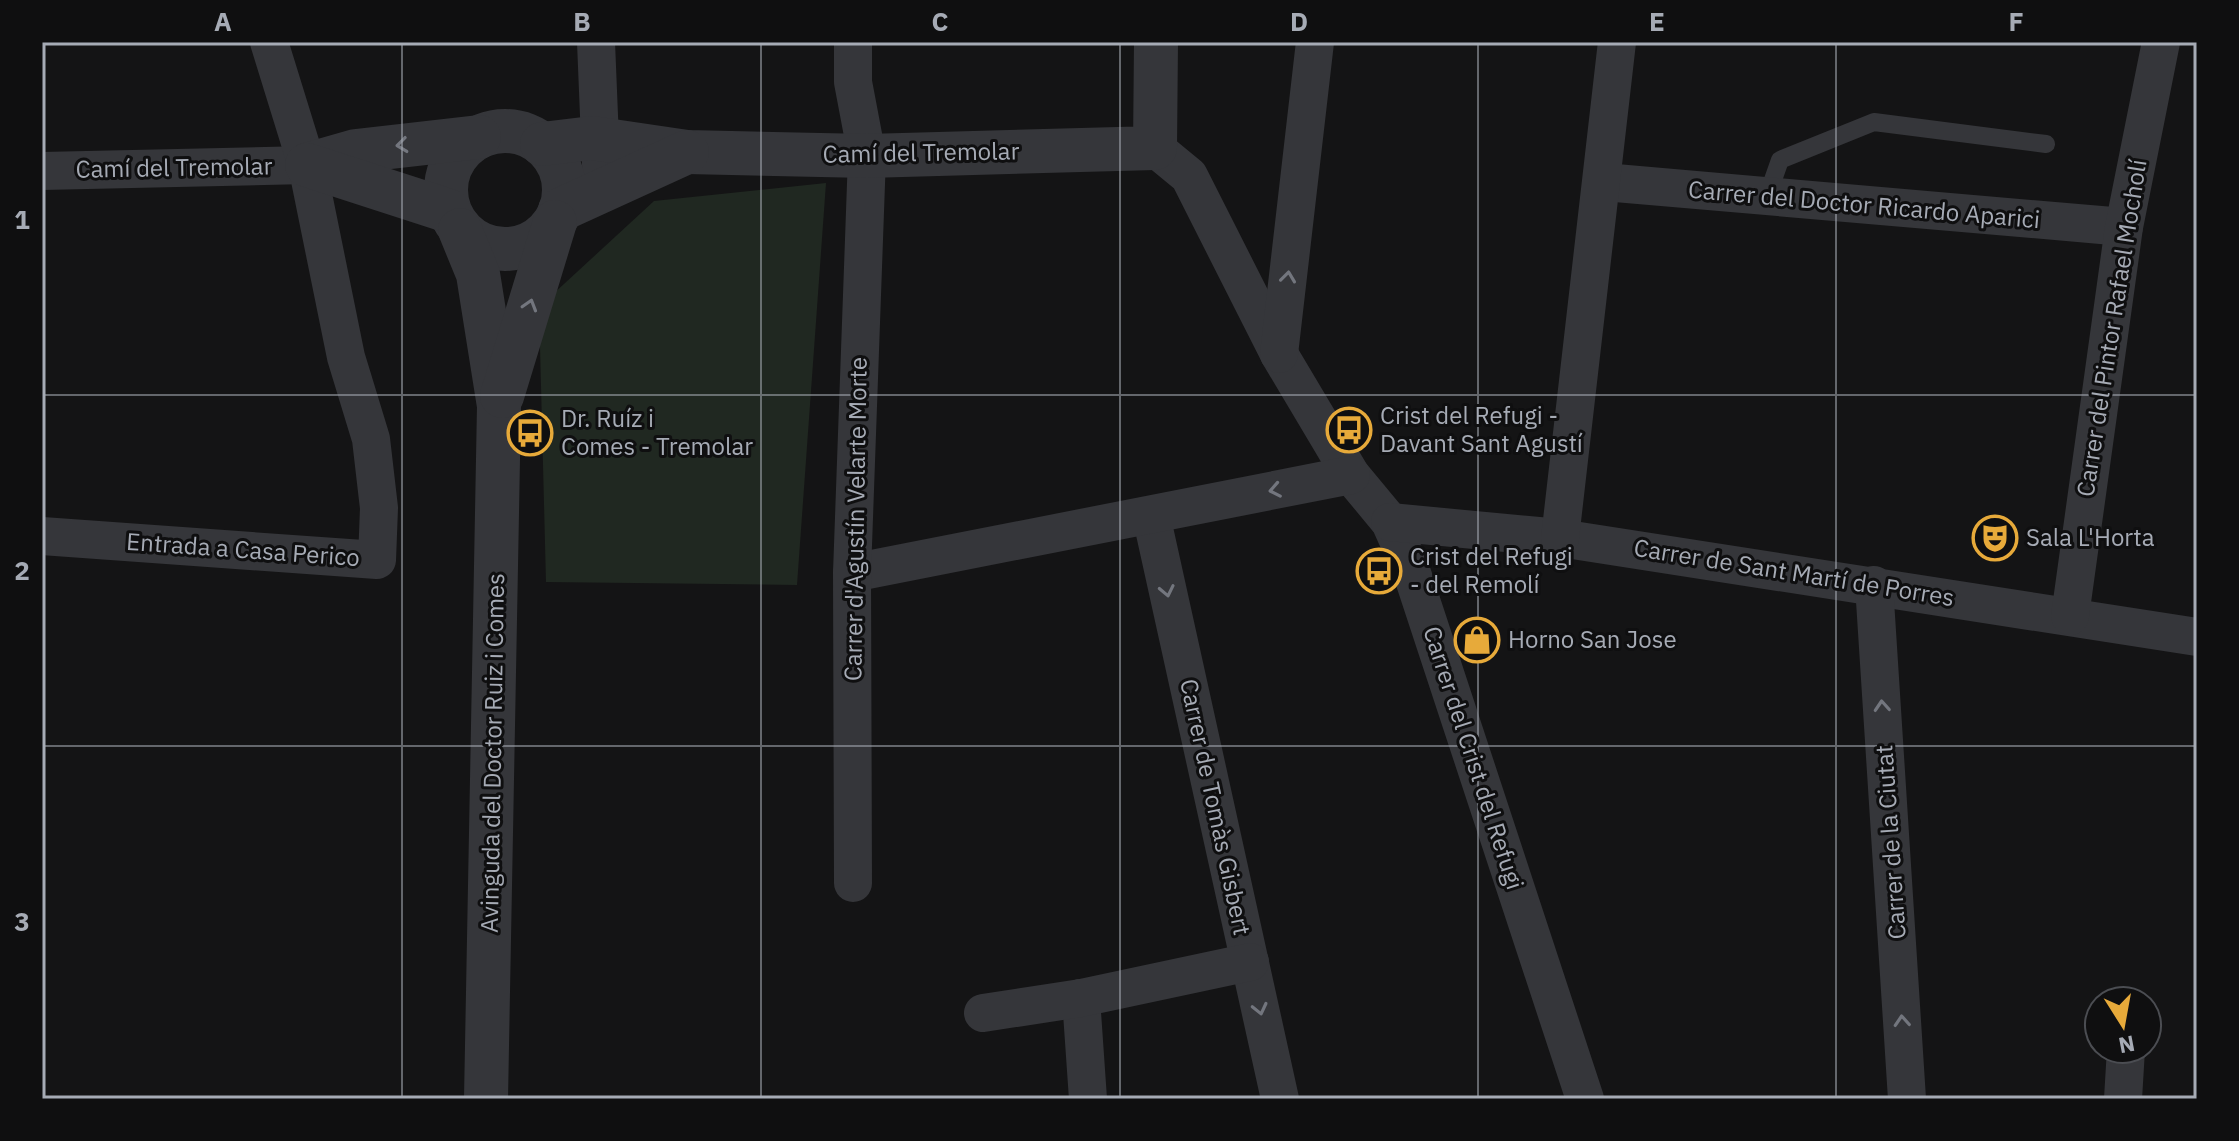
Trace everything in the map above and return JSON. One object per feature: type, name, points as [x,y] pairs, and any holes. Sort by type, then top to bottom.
[{"type":"street","points":[[269,42],[307,165]]},
{"type":"street","points":[[596,42],[602,189]]},
{"type":"street","name":"Carrer d'Agustín Velarte Morte","points":[[853,42],[853,82],[867,156],[852,573],[853,883]]},
{"type":"street","points":[[1155,148],[1156,42]]},
{"type":"street","points":[[1279,354],[1315,42]]},
{"type":"street","points":[[1560,538],[1604,182],[1617,42]]},
{"type":"street","name":"Carrer del Pintor Rafael Mocholí","points":[[2070,616],[2124,227],[2161,42]]},
{"type":"street","name":"Camí del Tremolar","points":[[542,144],[598,131],[687,152],[867,156],[1155,148]]},
{"type":"street","points":[[511,132],[542,144],[556,159],[564,180],[557,216],[530,243],[498,249],[477,243],[454,220],[445,189],[450,168],[461,149],[479,137],[511,132]]},
{"type":"street","name":"Camí del Tremolar","points":[[42,171],[307,165],[356,151],[479,137]]},
{"type":"street","name":"Carrer del Crist del Refugi","points":[[1155,148],[1189,176],[1279,354],[1351,475],[1390,522],[1423,604],[1585,1099]]},
{"type":"street","name":"Camí del Tremolar","points":[[557,216],[602,189],[687,152]]},
{"type":"street","name":"Camí del Tremolar","points":[[307,165],[454,220]]},
{"type":"street","name":"Entrada a Casa Perico","points":[[42,536],[377,560],[379,508],[371,439],[346,357],[307,165]]},
{"type":"street","name":"Carrer del Doctor Ricardo Aparici","points":[[1604,182],[2124,227]]},
{"type":"street","name":"Avinguda del Doctor Ruiz i Comes","points":[[499,406],[557,216]]},
{"type":"street","name":"Avinguda del Doctor Ruiz i Comes","points":[[454,220],[478,274],[499,406],[488,1099]]},
{"type":"street","points":[[852,573],[1351,475]]},
{"type":"street","name":"Carrer de Tomàs Gisbert","points":[[1151,515],[1280,1099]]},
{"type":"street","name":"Carrer de Sant Martí de Porres","points":[[1390,522],[1560,538],[2197,637]]},
{"type":"street","name":"Carrer de la Ciutat","points":[[1874,585],[1907,1099]]},
{"type":"street","points":[[983,1013],[1081,998],[1250,962]]},
{"type":"street","points":[[1081,998],[1088,1099]]},
{"type":"street","points":[[2123,1099],[2125,1065]]},
{"type":"lane","points":[[1767,197],[1780,160],[1874,122],[2046,144]]},
{"type":"shaded area","points":[[826,183],[797,585],[546,582],[539,307],[654,201]]},
{"type":"place","name":"Crist del Refugi - Davant Sant Agustí","points":[[1349,430]]},
{"type":"place","name":"Dr. Ruíz i Comes - Tremolar","points":[[530,433]]},
{"type":"place","name":"Sala L'Horta","points":[[1995,538]]},
{"type":"place","name":"Crist del Refugi - del Remolí","points":[[1379,571]]},
{"type":"place","name":"Horno San Jose","points":[[1477,640]]}]
